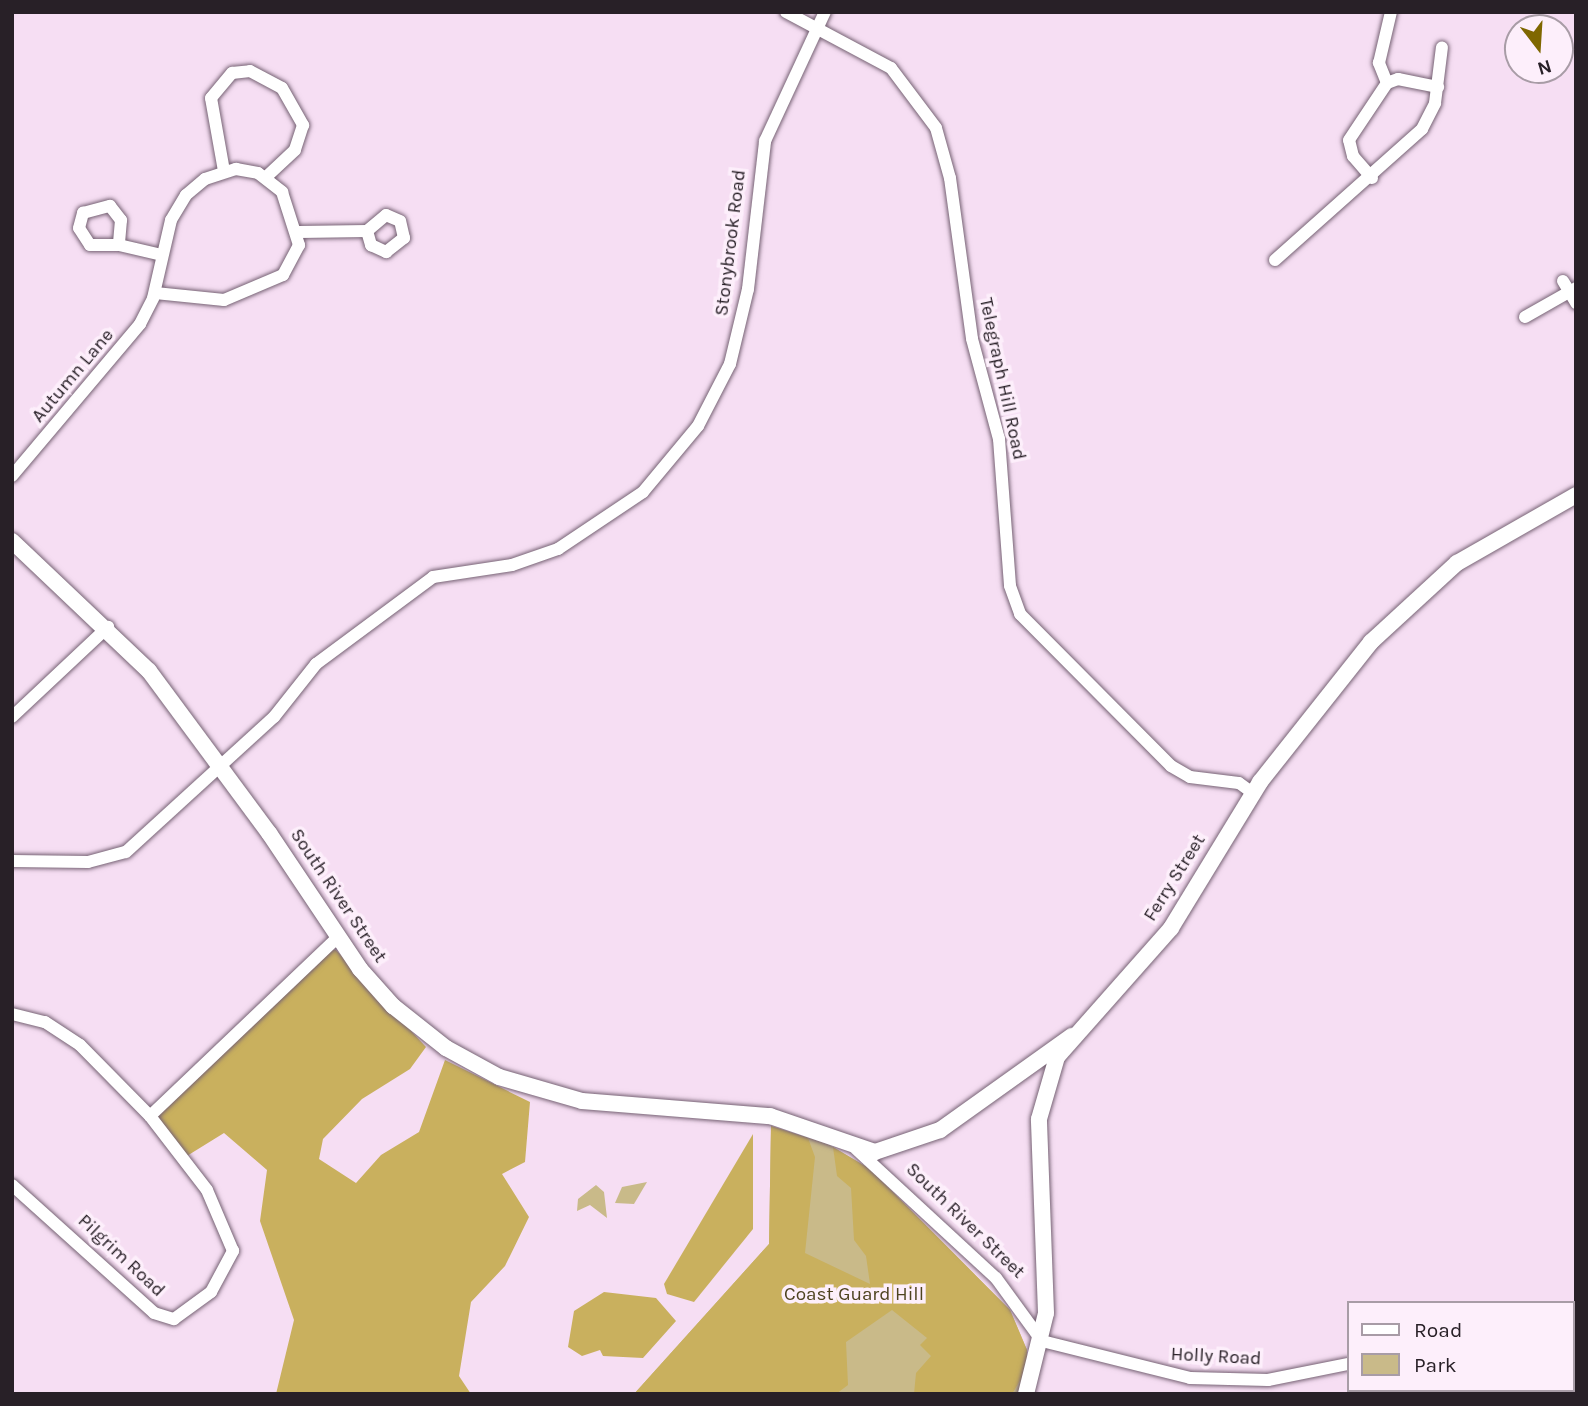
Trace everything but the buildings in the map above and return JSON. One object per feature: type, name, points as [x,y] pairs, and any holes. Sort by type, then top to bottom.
[{"type":"street","name":"Telegraph Hill Road","points":[[786,12],[891,68],[923,105],[940,139],[972,339],[999,439],[1010,586],[1020,614],[1171,766],[1190,777],[1239,783],[1253,793]]},
{"type":"street","name":"Stonybrook Road","points":[[12,861],[88,862],[126,852],[274,717],[316,664],[433,577],[512,565],[574,542],[628,506],[668,465],[698,426],[730,364],[748,289],[765,141],[825,12]]},
{"type":"street","points":[[1387,83],[1380,63],[1391,12]]},
{"type":"street","points":[[1275,260],[1372,178],[1422,130],[1438,87],[1441,47]]},
{"type":"street","points":[[155,293],[209,301],[256,290],[292,265],[299,232],[288,201],[266,177],[224,171],[211,98],[232,74],[250,71],[282,88],[303,125],[295,150],[266,177]]},
{"type":"street","points":[[1372,178],[1353,156],[1349,140],[1387,83],[1398,79],[1438,87]]},
{"type":"street","name":"Autumn Lane","points":[[12,476],[124,345],[155,293],[162,255],[186,195],[224,171]]},
{"type":"street","points":[[299,232],[367,231]]},
{"type":"street","points":[[120,244],[162,255]]},
{"type":"street","points":[[1525,317],[1571,291]]},
{"type":"street","name":"Ferry Street","points":[[1026,1394],[1042,1341],[1048,1249],[1039,1119],[1048,1078],[1072,1036],[1171,929],[1253,793],[1340,677],[1418,595],[1496,537],[1576,495]]},
{"type":"street","name":"South River Street","points":[[12,541],[108,627],[220,765],[338,936],[409,1020],[499,1077],[577,1100],[770,1116],[875,1152],[926,1137],[1072,1036]]},
{"type":"street","points":[[12,717],[108,627]]},
{"type":"street","points":[[150,1116],[338,936]]},
{"type":"street","name":"Pilgrim Road","points":[[12,1014],[45,1022],[80,1045],[150,1116],[207,1190],[233,1251],[211,1292],[174,1319],[154,1313],[12,1185]]},
{"type":"street","name":"South River Street","points":[[847,1143],[996,1278],[1042,1341]]},
{"type":"street","name":"Holly Road","points":[[1042,1341],[1190,1378],[1268,1380],[1346,1364]]},
{"type":"green space","points":[[323,950],[336,950],[426,1047],[410,1069],[362,1099],[323,1139],[319,1159],[356,1183],[381,1155],[419,1132],[445,1060],[530,1102],[525,1162],[502,1174],[529,1217],[505,1266],[471,1302],[459,1376],[471,1394],[276,1394],[294,1320],[260,1221],[267,1170],[224,1133],[182,1159],[150,1116]]},
{"type":"green space","name":"Coast Guard Hill","points":[[771,1126],[828,1144],[870,1169],[1010,1310],[1027,1350],[1022,1394],[634,1394],[769,1244]]},
{"type":"green space","name":"Coast Guard Hill","points":[[771,1126],[808,1138],[815,1157],[805,1253],[870,1284],[866,1256],[854,1240],[851,1188],[837,1176],[833,1147],[870,1169],[1010,1310],[1027,1350],[1027,1369],[1012,1394],[914,1394],[916,1373],[931,1356],[920,1345],[927,1338],[892,1310],[846,1342],[848,1385],[836,1394],[634,1394],[769,1244]]},
{"type":"green space","points":[[753,1134],[753,1229],[694,1302],[667,1294],[664,1284]]},
{"type":"green space","points":[[647,1182],[634,1204],[615,1203],[622,1187]]},
{"type":"green space","points":[[596,1185],[604,1192],[607,1218],[590,1205],[577,1211],[578,1199]]},
{"type":"green space","points":[[604,1292],[656,1298],[676,1321],[643,1358],[603,1356],[600,1350],[582,1356],[568,1347],[574,1311]]}]
